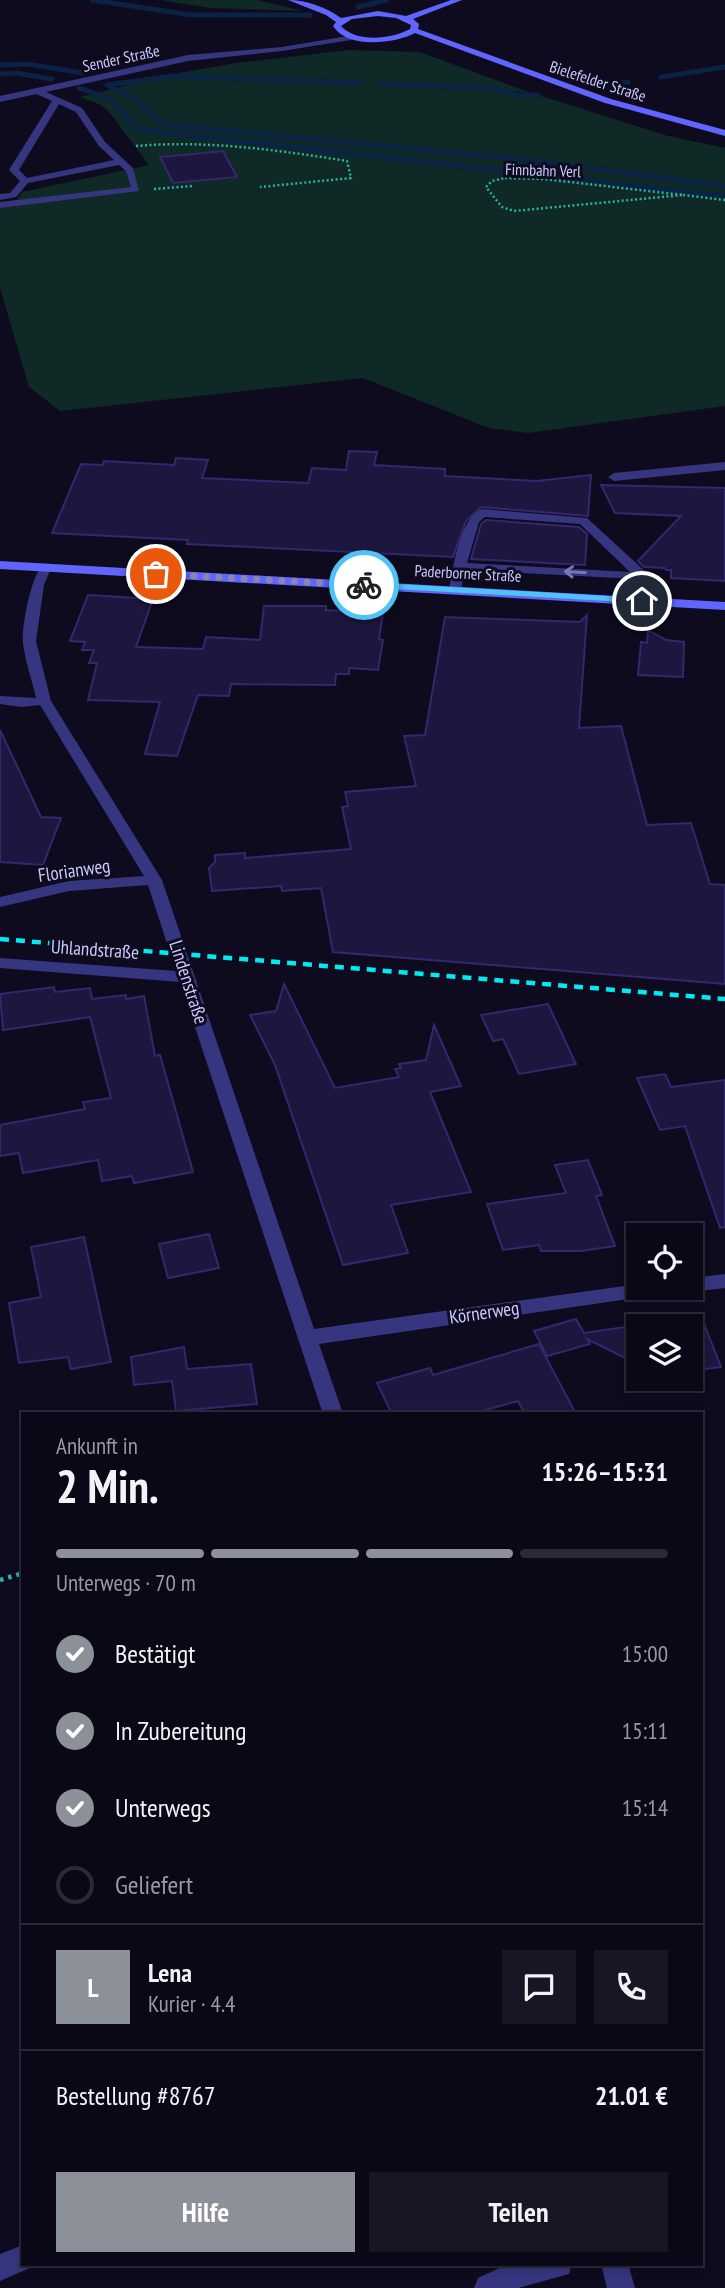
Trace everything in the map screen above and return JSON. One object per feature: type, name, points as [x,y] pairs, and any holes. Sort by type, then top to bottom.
[{"type":"main road","points":[[292,0],[329,13],[340,21]]},
{"type":"main road","points":[[309,0],[336,7]]},
{"type":"main road","points":[[393,14],[443,0]]},
{"type":"main road","points":[[408,18],[458,0]]},
{"type":"main road","points":[[346,10],[360,14],[393,14],[408,18],[415,24],[414,30],[399,37],[354,37],[340,31],[337,26],[340,21],[360,14]]},
{"type":"main road","name":"Bielefelder Straße","points":[[414,30],[608,100],[725,132]]},
{"type":"main road","name":"Bielefelder Straße","points":[[399,37],[464,49]]},
{"type":"main road","name":"Paderborner Straße","points":[[0,565],[725,606]]},
{"type":"street","name":"Sender Straße","points":[[250,51],[340,31]]},
{"type":"street","name":"Sender Straße","points":[[0,99],[175,61],[354,37]]},
{"type":"street","points":[[0,205],[136,189],[130,170],[107,149],[79,110],[37,91]]},
{"type":"street","points":[[25,181],[14,170],[56,101]]},
{"type":"street","points":[[0,197],[13,195],[25,181],[119,162]]},
{"type":"street","points":[[614,477],[725,466]]},
{"type":"street","points":[[455,590],[473,521],[482,513],[542,516],[583,521],[642,576],[642,601]]},
{"type":"street","points":[[460,566],[642,576]]},
{"type":"street","name":"Lindenstraße","points":[[44,568],[38,586],[29,641],[44,701],[154,880],[332,1412]]},
{"type":"street","points":[[0,699],[21,703],[44,701]]},
{"type":"street","name":"Florianweg","points":[[0,902],[69,886],[154,880]]},
{"type":"street","name":"Uhlandstraße","points":[[0,963],[187,977]]},
{"type":"street","points":[[703,1284],[725,1281]]},
{"type":"street","name":"Körnerweg","points":[[306,1338],[626,1293]]},
{"type":"street","points":[[0,2267],[21,2259]]},
{"type":"street","points":[[488,2288],[524,2271],[549,2266]]},
{"type":"street","points":[[615,2266],[621,2288]]},
{"type":"path","points":[[107,149],[161,144],[250,146],[347,161],[351,169],[351,178],[260,187]]},
{"type":"path","name":"Finnbahn Verl","points":[[685,195],[514,211],[502,207],[486,187],[492,181],[505,178],[544,179],[685,195],[725,200]]},
{"type":"path","points":[[136,189],[193,186]]},
{"type":"path","points":[[0,1580],[21,1574]]},
{"type":"green space","points":[[161,0],[257,0],[304,11],[210,8]]},
{"type":"green space","points":[[349,50],[420,52],[531,93],[499,90],[518,95],[538,95],[668,136],[725,148],[725,195],[504,171],[725,196],[725,406],[528,433],[489,428],[363,378],[60,411],[29,387],[0,288],[0,202],[17,200],[22,192],[149,165],[110,113],[101,105],[80,97],[173,74],[236,63]]},
{"type":"building","points":[[223,151],[237,177],[173,183],[160,157]]},
{"type":"building","points":[[349,451],[377,452],[374,465],[445,469],[445,476],[536,481],[591,475],[588,516],[481,507],[466,521],[453,557],[187,544],[188,540],[52,533],[81,464],[103,465],[104,461],[174,465],[176,458],[208,460],[202,478],[308,483],[312,468],[346,470]]},
{"type":"building","points":[[601,485],[725,488],[725,581],[671,578],[671,570],[644,567],[638,561],[681,516],[615,513]]},
{"type":"building","points":[[486,520],[579,527],[587,534],[585,565],[471,559],[481,524]]},
{"type":"building","points":[[88,595],[153,599],[136,647],[203,649],[206,637],[260,640],[264,606],[326,606],[326,610],[383,613],[379,639],[383,640],[378,670],[349,668],[349,674],[336,674],[335,685],[231,684],[229,696],[198,695],[177,756],[145,754],[160,702],[88,700],[97,663],[89,663],[94,650],[82,650],[85,642],[70,641]]},
{"type":"building","points":[[587,615],[579,728],[621,726],[647,825],[691,823],[710,884],[725,885],[725,984],[333,952],[321,888],[282,891],[281,886],[212,891],[209,868],[215,862],[215,855],[245,853],[245,858],[351,849],[342,807],[348,806],[345,792],[416,786],[404,736],[425,735],[445,617],[580,622]]},
{"type":"building","points":[[648,630],[666,640],[684,642],[683,677],[638,675],[641,642],[647,643]]},
{"type":"building","points":[[0,730],[41,817],[61,818],[43,865],[0,862]]},
{"type":"building","points":[[284,984],[335,1088],[399,1077],[395,1069],[401,1068],[399,1064],[426,1060],[434,1025],[461,1086],[430,1092],[471,1192],[391,1205],[408,1253],[343,1265],[275,1065],[250,1015],[276,1011]]},
{"type":"building","points":[[54,987],[55,992],[90,988],[92,999],[144,996],[155,1056],[160,1055],[193,1172],[134,1183],[132,1176],[102,1181],[98,1160],[23,1173],[19,1153],[0,1156],[0,1125],[85,1109],[83,1102],[111,1098],[90,1017],[3,1030],[0,994]]},
{"type":"building","points":[[548,1004],[576,1064],[519,1074],[503,1039],[493,1041],[481,1015]]},
{"type":"building","points":[[665,1074],[671,1087],[725,1080],[725,1227],[720,1228],[685,1126],[660,1130],[637,1078]]},
{"type":"building","points":[[588,1160],[602,1195],[596,1196],[615,1246],[581,1251],[541,1251],[539,1245],[503,1250],[487,1204],[566,1193],[555,1165]]},
{"type":"building","points":[[209,1234],[219,1268],[168,1278],[159,1244]]},
{"type":"building","points":[[84,1237],[111,1362],[71,1369],[68,1357],[19,1363],[9,1303],[41,1297],[31,1247]]},
{"type":"building","points":[[576,1319],[584,1333],[626,1327],[626,1358],[587,1339],[590,1344],[547,1356],[534,1331]]},
{"type":"building","points":[[703,1321],[721,1367],[703,1369]]},
{"type":"building","points":[[539,1344],[575,1412],[524,1412],[518,1401],[478,1412],[391,1412],[377,1383],[430,1368],[433,1375]]},
{"type":"building","points":[[184,1347],[187,1369],[251,1364],[257,1404],[176,1411],[172,1381],[134,1385],[131,1357]]},
{"type":"waterway","points":[[92,0],[191,15],[310,15]]},
{"type":"waterway","points":[[358,7],[387,0]]},
{"type":"waterway","points":[[0,65],[27,64],[83,73]]},
{"type":"waterway","points":[[661,77],[725,67]]},
{"type":"waterway","points":[[0,74],[16,73],[52,79]]},
{"type":"waterway","points":[[107,85],[173,76],[362,83]]},
{"type":"waterway","points":[[598,86],[628,82]]},
{"type":"waterway","points":[[382,84],[487,88],[518,95],[538,95]]},
{"type":"waterway","points":[[108,85],[135,99],[159,121],[168,125],[529,160],[725,186]]},
{"type":"waterway","points":[[79,88],[111,101],[123,111],[133,127],[143,130],[725,196]]},
{"type":"railway","points":[[0,939],[725,999]]},
{"type":"way so far","points":[[156,574],[364,585]]},
{"type":"route","points":[[364,585],[642,601]]}]
